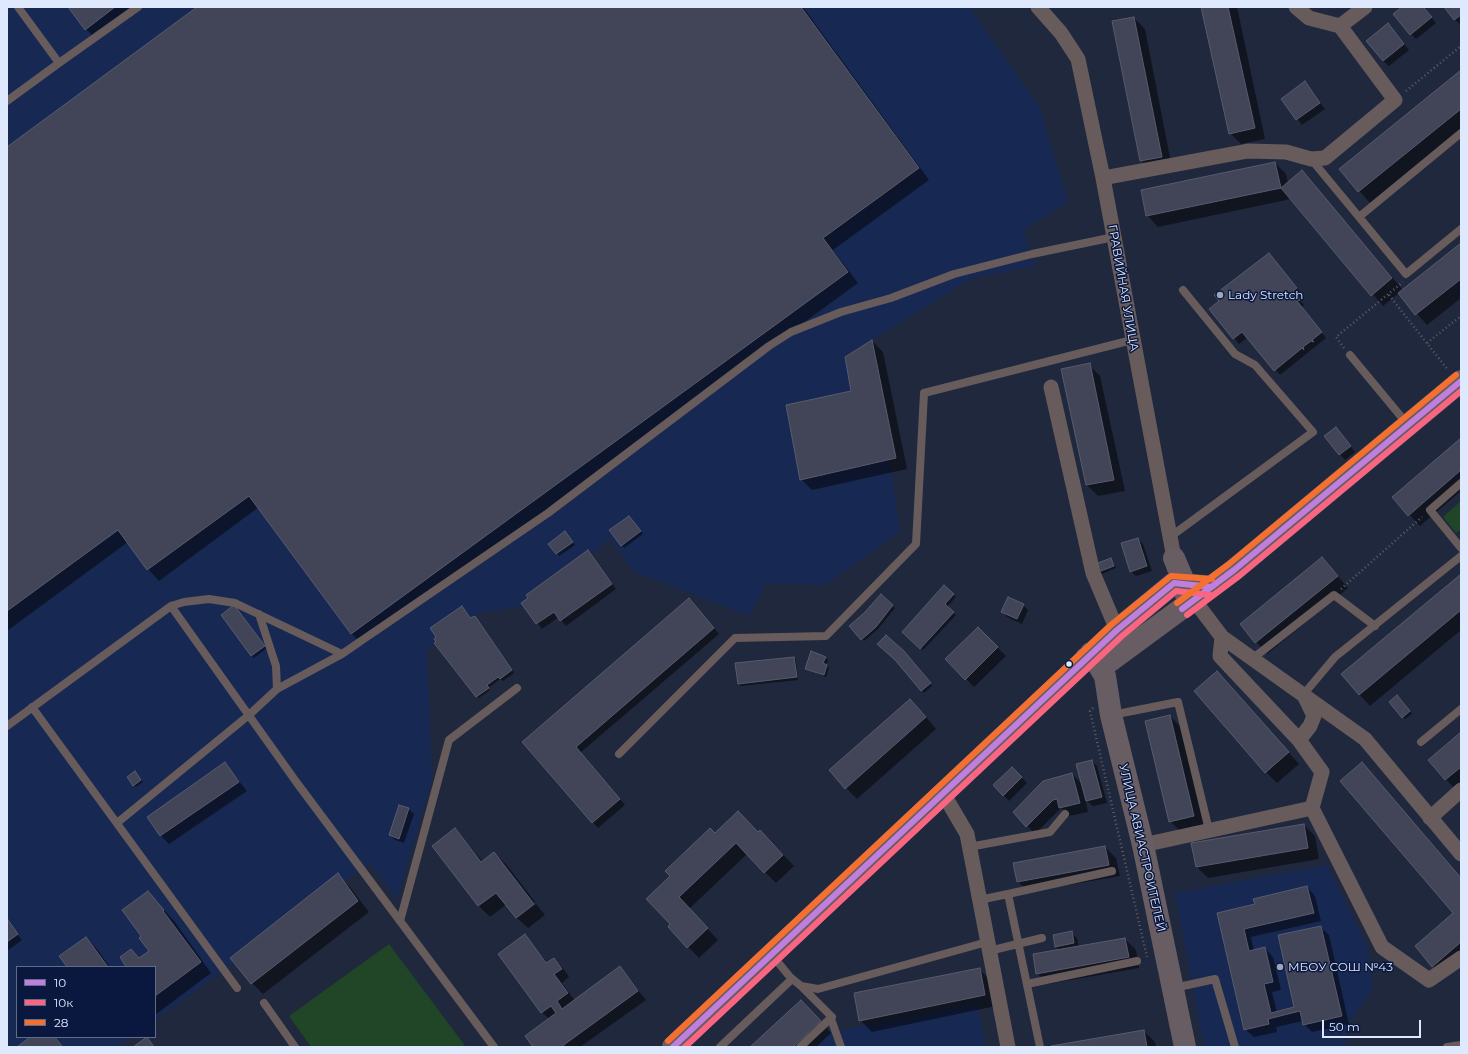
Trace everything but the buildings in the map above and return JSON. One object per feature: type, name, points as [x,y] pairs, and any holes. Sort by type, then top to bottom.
[{"type":"main road","points":[[1090,657],[1109,662],[1234,570],[1409,425],[1453,379]]},
{"type":"main road","points":[[1174,558],[1188,591],[1195,599]]},
{"type":"main road","points":[[673,1047],[1117,630],[1174,583],[1195,599]]},
{"type":"main road","name":"УЛИЦА АВИАСТРОИТЕЛЕЙ","points":[[1090,657],[1105,676],[1111,715],[1143,845],[1185,1047]]},
{"type":"street","name":"ГРАВИЙНАЯ УЛИЦА","points":[[1038,7],[1061,33],[1078,59],[1103,178],[1132,340],[1174,558],[1174,583]]},
{"type":"street","points":[[1103,178],[1248,151],[1286,152],[1311,159],[1325,158],[1335,152],[1395,100],[1340,26],[1309,18],[1296,7]]},
{"type":"street","points":[[1340,26],[1365,7]]},
{"type":"street","points":[[1051,387],[1093,573],[1117,630]]},
{"type":"street","points":[[1195,599],[1222,637],[1365,739],[1430,818],[1459,846]]},
{"type":"street","points":[[1222,637],[1220,656],[1299,740],[1322,772],[1312,808],[1382,947],[1429,980],[1461,958]]},
{"type":"street","points":[[1299,740],[1310,726],[1314,716],[1303,695]]},
{"type":"street","points":[[1430,818],[1461,790]]},
{"type":"street","points":[[943,793],[966,834],[1008,1047]]},
{"type":"street","points":[[1143,845],[1312,808]]},
{"type":"lane","points":[[18,7],[59,63]]},
{"type":"lane","points":[[7,101],[138,7]]},
{"type":"lane","points":[[1359,217],[1461,133]]},
{"type":"lane","points":[[1311,159],[1406,274],[1461,229]]},
{"type":"lane","points":[[117,823],[249,715],[277,689],[342,654],[548,514],[769,346],[791,332],[842,312],[891,298],[954,274],[1032,254],[1114,237]]},
{"type":"lane","points":[[1170,537],[1313,432],[1255,365],[1235,354],[1183,290]]},
{"type":"lane","points":[[619,754],[735,638],[826,636],[916,544],[924,393],[1132,340]]},
{"type":"lane","points":[[1350,355],[1409,425]]},
{"type":"lane","points":[[1461,483],[1430,510],[1461,548]]},
{"type":"lane","points":[[1303,695],[1336,657],[1461,556]]},
{"type":"lane","points":[[1252,659],[1334,595],[1375,626]]},
{"type":"lane","points":[[7,726],[171,606],[184,602],[209,599],[235,603],[342,654]]},
{"type":"lane","points":[[171,606],[226,686],[249,715],[297,783],[494,1047]]},
{"type":"lane","points":[[259,614],[276,666],[277,689]]},
{"type":"lane","points":[[400,921],[448,740],[517,688]]},
{"type":"lane","points":[[1111,715],[1178,702],[1209,830]]},
{"type":"lane","points":[[32,707],[238,988]]},
{"type":"lane","points":[[1421,742],[1461,708]]},
{"type":"lane","points":[[969,847],[1050,832],[1065,814]]},
{"type":"lane","points":[[979,900],[1112,871]]},
{"type":"lane","points":[[1008,894],[1040,1047]]},
{"type":"lane","points":[[801,986],[818,989],[988,947],[1018,945],[1042,938]]},
{"type":"lane","points":[[772,954],[792,979],[801,986],[830,1016],[841,1047]]},
{"type":"lane","points":[[1027,984],[1137,961]]},
{"type":"lane","points":[[720,1047],[792,979]]},
{"type":"lane","points":[[1173,988],[1215,979],[1235,1047]]},
{"type":"lane","points":[[264,1003],[295,1047]]},
{"type":"lane","points":[[800,1047],[832,1017],[830,1016]]},
{"type":"lane","points":[[1447,1047],[1461,1044]]},
{"type":"path","points":[[1395,100],[1461,46]]},
{"type":"path","points":[[1350,355],[1336,337],[1402,284],[1406,274]]},
{"type":"path","points":[[1388,295],[1453,379]]},
{"type":"path","points":[[1427,344],[1461,316]]},
{"type":"path","points":[[1334,595],[1430,510]]},
{"type":"shaded area","points":[[7,7],[969,7],[1040,108],[1068,202],[1023,230],[1036,266],[972,278],[872,340],[900,531],[826,585],[766,584],[749,616],[633,571],[610,538],[540,603],[476,614],[427,649],[432,779],[397,900],[370,863],[156,1019],[156,966],[16,966],[16,1038],[130,1038],[117,1047],[7,1047]]},
{"type":"shaded area","name":"МБОУ СОШ №43","points":[[1327,865],[1367,944],[1373,989],[1348,1024],[1345,1047],[1204,1047],[1175,893]]},
{"type":"shaded area","points":[[977,1003],[986,1047],[816,1047],[831,1032]]},
{"type":"green space","points":[[1461,501],[1461,529],[1456,533],[1443,517]]},
{"type":"green space","points":[[389,944],[466,1047],[311,1047],[289,1016]]},
{"type":"transit line","name":"28","points":[[1177,603],[1229,564],[1456,375]]},
{"type":"transit line","name":"10","points":[[1182,609],[1234,570],[1461,381]]},
{"type":"transit line","name":"10к","points":[[1187,615],[1239,576],[1461,391]]},
{"type":"transit line","name":"28","points":[[668,1041],[1112,624],[1171,576],[1212,579]]},
{"type":"transit line","name":"10","points":[[673,1047],[1117,630],[1174,583],[1211,587]]},
{"type":"transit line","name":"10к","points":[[685,1047],[1122,636],[1176,591],[1210,595]]},
{"type":"place","name":"Lady Stretch","points":[[1220,295]]},
{"type":"place","name":"МБОУ СОШ №43","points":[[1280,967]]}]
